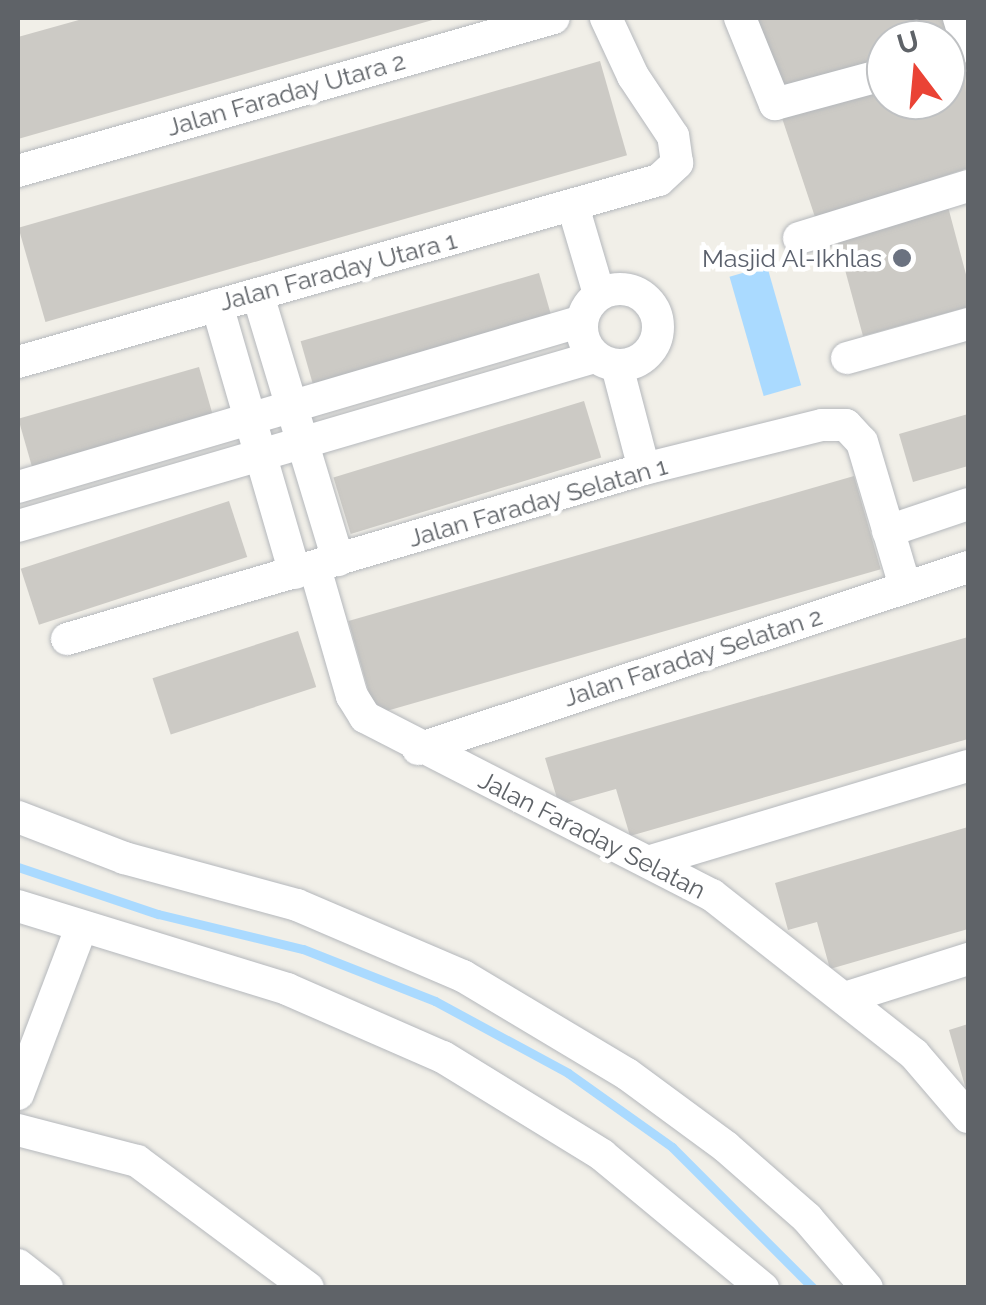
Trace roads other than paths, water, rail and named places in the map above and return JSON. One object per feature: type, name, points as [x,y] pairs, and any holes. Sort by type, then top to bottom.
[{"type":"street","name":"Jalan Faraday Utara 2","points":[[18,171],[554,18]]},
{"type":"street","name":"Jalan Faraday Utara 1","points":[[18,362],[659,180],[677,163],[673,136],[633,76],[606,18]]},
{"type":"street","points":[[740,18],[776,104],[866,79]]},
{"type":"street","points":[[959,18],[968,48]]},
{"type":"street","points":[[799,238],[968,186]]},
{"type":"street","points":[[572,206],[590,308],[584,341],[606,361],[644,469]]},
{"type":"street","points":[[18,487],[293,409],[635,293],[658,318],[649,351],[18,526]]},
{"type":"street","points":[[258,294],[303,445],[316,567]]},
{"type":"street","points":[[218,305],[261,456],[316,567]]},
{"type":"street","points":[[847,358],[968,324]]},
{"type":"street","name":"Jalan Faraday Selatan 1","points":[[67,638],[644,469],[822,425],[846,426],[862,442],[904,586]]},
{"type":"street","points":[[888,531],[968,504]]},
{"type":"street","name":"Jalan Faraday Selatan","points":[[316,567],[352,696],[364,717],[418,748],[651,861],[712,895],[848,997],[914,1054],[968,1116]]},
{"type":"street","name":"Jalan Faraday Selatan 2","points":[[418,748],[968,567]]},
{"type":"street","points":[[651,861],[968,766]]},
{"type":"street","points":[[18,816],[124,858],[296,905],[464,976],[628,1074],[726,1147],[806,1218],[867,1288]]},
{"type":"street","points":[[18,906],[286,989],[444,1057],[602,1155],[763,1288]]},
{"type":"street","points":[[18,1094],[81,928]]},
{"type":"street","points":[[848,997],[968,959]]},
{"type":"street","points":[[18,1130],[137,1161],[305,1285]]},
{"type":"street","points":[[18,1266],[47,1288]]},
{"type":"water","points":[[767,266],[801,385],[764,396],[730,277]]},
{"type":"waterway","points":[[18,867],[158,914],[303,949],[435,1001],[568,1073],[672,1147],[813,1288]]},
{"type":"place","name":"Masjid Al-Ikhlas","points":[[902,258]]}]
